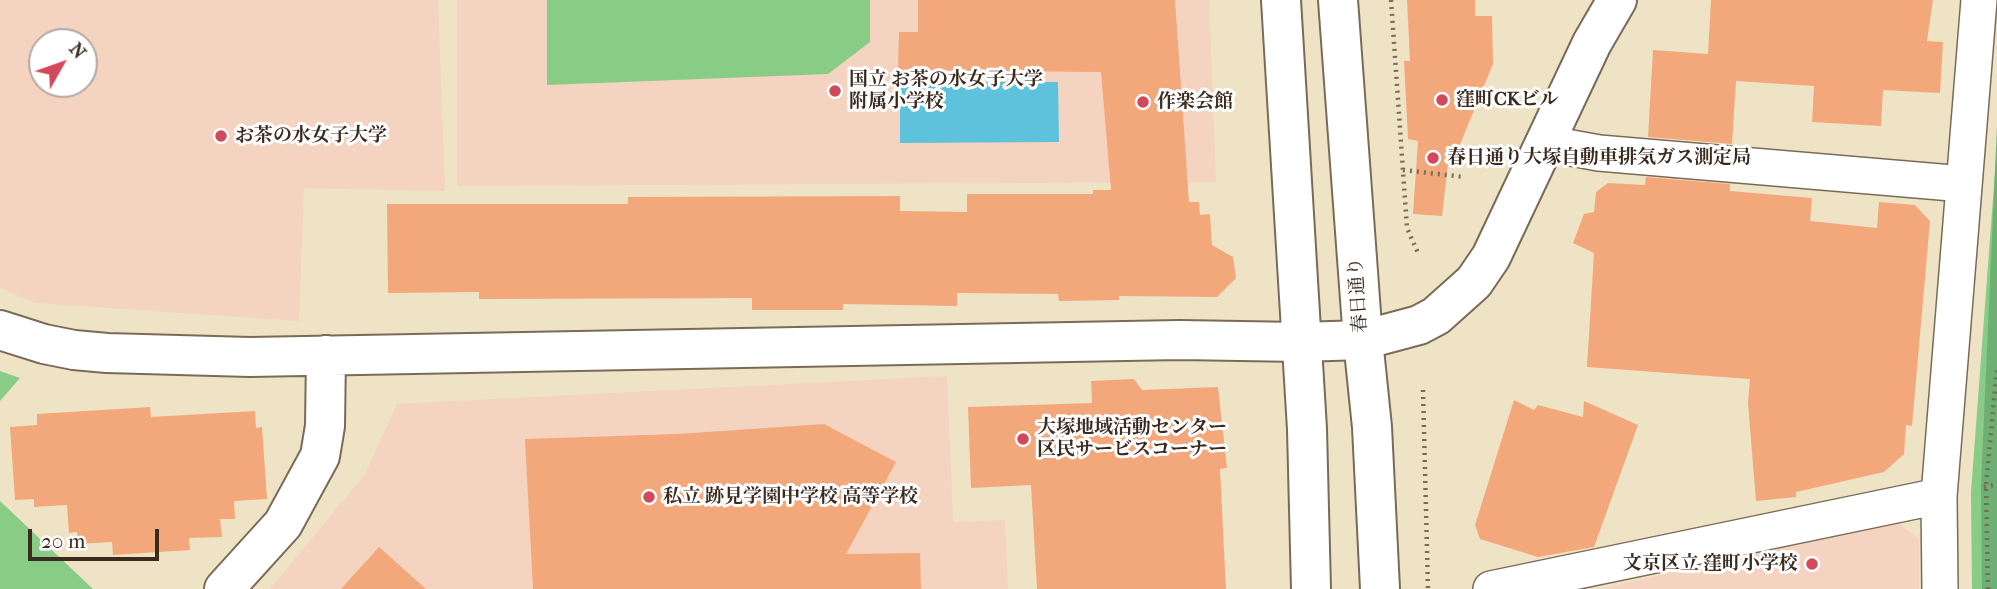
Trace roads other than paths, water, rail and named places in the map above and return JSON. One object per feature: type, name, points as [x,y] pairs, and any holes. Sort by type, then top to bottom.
[{"type":"main road","points":[[1281,0],[1307,429],[1311,589]]},
{"type":"main road","name":"春日通り","points":[[1338,0],[1372,427],[1380,589]]},
{"type":"main road","points":[[0,330],[44,344],[107,353],[250,357],[1180,340],[1363,340],[1419,325],[1436,316],[1474,282],[1491,257],[1592,43],[1617,0]]},
{"type":"main road","points":[[224,589],[283,524],[320,456],[325,426],[326,355]]},
{"type":"street","points":[[1941,589],[1939,496],[1979,0]]},
{"type":"street","points":[[1544,143],[1599,153],[1964,184]]},
{"type":"street","points":[[1491,589],[1939,496]]},
{"type":"water","points":[[900,82],[1058,82],[1059,142],[900,143]]},
{"type":"place","name":"国立 お茶の水女子大学 附属小学校","points":[[835,91]]},
{"type":"place","name":"窪町CKビル","points":[[1442,100]]},
{"type":"place","name":"作楽会館","points":[[1143,102]]},
{"type":"place","name":"お茶の水女子大学","points":[[221,136]]},
{"type":"place","name":"春日通り大塚自動車排気ガス測定局","points":[[1433,158]]},
{"type":"place","name":"大塚地域活動センター 区民サービスコーナー","points":[[1023,439]]},
{"type":"place","name":"私立 跡見学園中学校 高等学校","points":[[649,497]]},
{"type":"place","name":"文京区立 窪町小学校","points":[[1812,564]]}]
